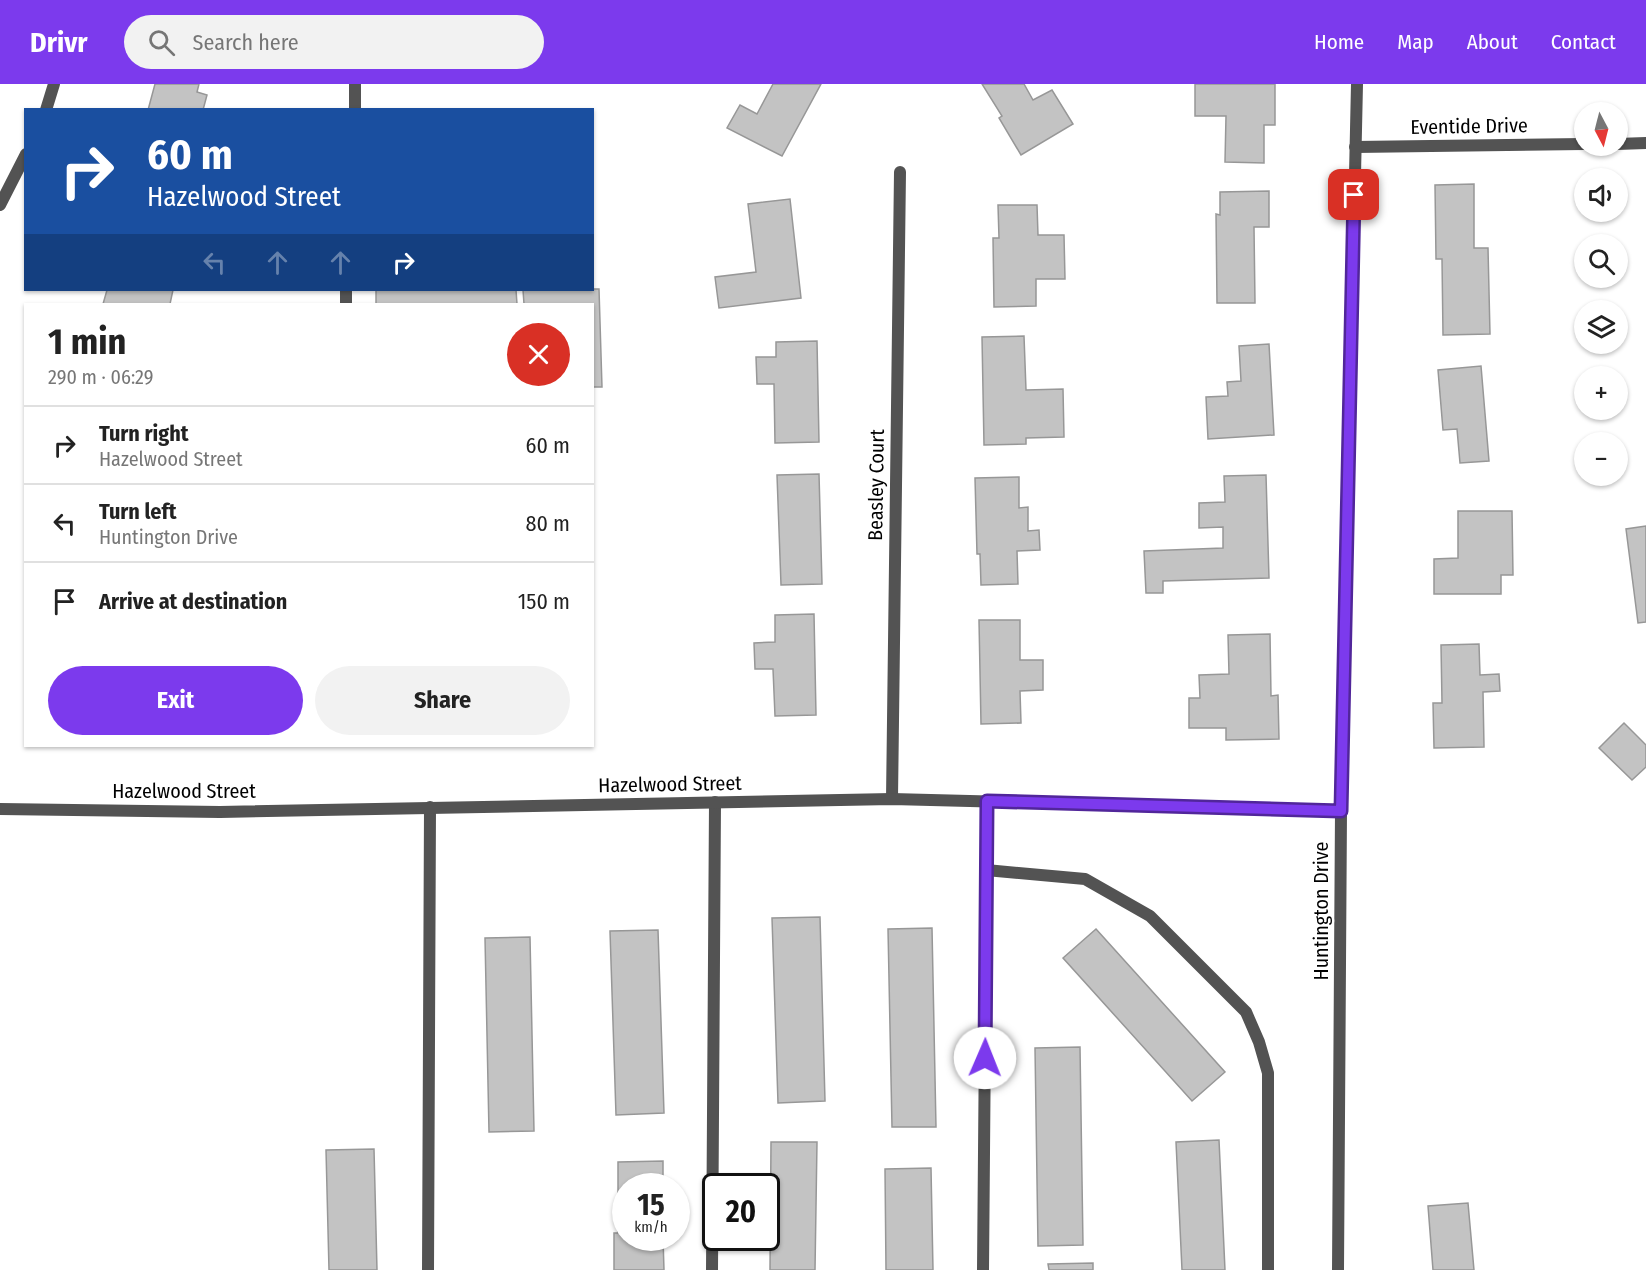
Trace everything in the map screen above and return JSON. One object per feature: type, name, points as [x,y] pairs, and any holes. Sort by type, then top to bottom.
[{"type":"street","points":[[47,108],[54,84]]},
{"type":"street","points":[[355,84],[355,108]]},
{"type":"street","name":"Huntington Drive","points":[[1338,1270],[1341,811],[1357,84]]},
{"type":"street","points":[[1628,144],[1646,143]]},
{"type":"street","name":"Eventide Drive","points":[[1355,147],[1574,144]]},
{"type":"street","points":[[0,205],[24,158]]},
{"type":"street","name":"Beasley Court","points":[[892,799],[900,172]]},
{"type":"street","name":"Hazelwood Street","points":[[0,809],[220,812],[892,799],[1341,811]]},
{"type":"street","points":[[983,1270],[987,801]]},
{"type":"street","points":[[712,1270],[715,802]]},
{"type":"street","points":[[428,1270],[430,807]]},
{"type":"street","points":[[986,870],[1085,879],[1150,916],[1246,1011],[1259,1042],[1268,1073],[1268,1270]]},
{"type":"building","points":[[155,84],[199,84],[197,92],[207,95],[204,108],[149,108]]},
{"type":"building","points":[[773,84],[821,84],[782,156],[727,128],[740,105],[757,114]]},
{"type":"building","points":[[982,84],[1024,84],[1033,100],[1052,90],[1073,124],[1021,155],[999,118],[1002,116]]},
{"type":"building","points":[[1195,84],[1275,84],[1275,125],[1264,125],[1264,163],[1225,162],[1226,116],[1195,116]]},
{"type":"building","points":[[1474,184],[1474,248],[1488,248],[1490,334],[1443,335],[1442,259],[1436,259],[1435,185]]},
{"type":"building","points":[[1269,191],[1269,227],[1254,227],[1255,303],[1217,303],[1216,214],[1220,215],[1220,192]]},
{"type":"building","points":[[790,199],[801,298],[719,308],[715,277],[756,272],[748,204]]},
{"type":"building","points":[[998,205],[1037,205],[1038,235],[1064,235],[1065,279],[1036,279],[1036,306],[994,307],[993,238],[999,238]]},
{"type":"building","points":[[599,289],[602,387],[594,387],[594,303],[524,303],[523,291],[594,291]]},
{"type":"building","points":[[107,291],[173,291],[170,303],[103,303]]},
{"type":"building","points":[[376,291],[516,291],[517,303],[376,303]]},
{"type":"building","points":[[1024,336],[1026,390],[1063,389],[1064,437],[1026,438],[1026,444],[984,445],[982,337]]},
{"type":"building","points":[[817,341],[819,442],[775,443],[774,384],[757,384],[756,357],[776,357],[776,342]]},
{"type":"building","points":[[1269,344],[1274,435],[1208,439],[1206,397],[1228,396],[1227,382],[1241,381],[1239,346]]},
{"type":"building","points":[[1481,366],[1489,461],[1460,463],[1457,429],[1443,430],[1438,370]]},
{"type":"building","points":[[819,474],[822,584],[781,585],[777,475]]},
{"type":"building","points":[[1266,475],[1269,578],[1163,581],[1163,593],[1146,593],[1144,551],[1223,548],[1223,527],[1199,528],[1199,503],[1225,502],[1224,476]]},
{"type":"building","points":[[1019,477],[1019,508],[1028,507],[1028,531],[1039,530],[1040,550],[1017,551],[1018,584],[981,585],[980,554],[977,554],[975,478]]},
{"type":"building","points":[[1458,511],[1512,511],[1513,575],[1501,575],[1501,594],[1434,594],[1434,559],[1458,558]]},
{"type":"building","points":[[1646,526],[1646,622],[1638,623],[1626,529]]},
{"type":"building","points":[[814,614],[816,715],[775,716],[773,669],[755,669],[754,643],[775,642],[775,615]]},
{"type":"building","points":[[979,620],[1020,620],[1020,660],[1043,660],[1043,690],[1020,691],[1021,723],[981,724]]},
{"type":"building","points":[[1270,634],[1271,696],[1278,695],[1279,739],[1226,740],[1226,728],[1189,728],[1189,698],[1200,698],[1199,675],[1229,674],[1228,635]]},
{"type":"building","points":[[1479,644],[1480,675],[1499,674],[1500,691],[1483,692],[1484,747],[1434,748],[1433,703],[1442,703],[1441,645]]},
{"type":"building","points":[[1624,723],[1646,745],[1646,767],[1632,780],[1599,748]]},
{"type":"building","points":[[820,917],[825,1101],[778,1103],[772,918]]},
{"type":"building","points":[[932,928],[936,1127],[892,1127],[888,929]]},
{"type":"building","points":[[1096,929],[1225,1072],[1192,1101],[1063,958]]},
{"type":"building","points":[[658,930],[664,1113],[616,1115],[610,931]]},
{"type":"building","points":[[530,937],[534,1131],[489,1132],[485,938]]},
{"type":"building","points":[[1080,1047],[1083,1245],[1038,1246],[1035,1048]]},
{"type":"building","points":[[1219,1140],[1225,1270],[1182,1270],[1176,1142]]},
{"type":"building","points":[[771,1142],[817,1142],[815,1270],[770,1270],[770,1251],[780,1251],[780,1173],[771,1173]]},
{"type":"building","points":[[374,1149],[377,1270],[329,1270],[326,1150]]},
{"type":"building","points":[[663,1161],[663,1173],[618,1173],[618,1162]]},
{"type":"building","points":[[931,1168],[933,1270],[886,1270],[885,1169]]},
{"type":"building","points":[[1468,1203],[1474,1270],[1433,1270],[1428,1206]]},
{"type":"building","points":[[614,1251],[663,1251],[664,1270],[614,1270]]},
{"type":"building","points":[[1093,1263],[1093,1270],[1049,1270],[1048,1264]]},
{"type":"route","points":[[985,1058],[987,801],[1341,811],[1354,195]]}]
